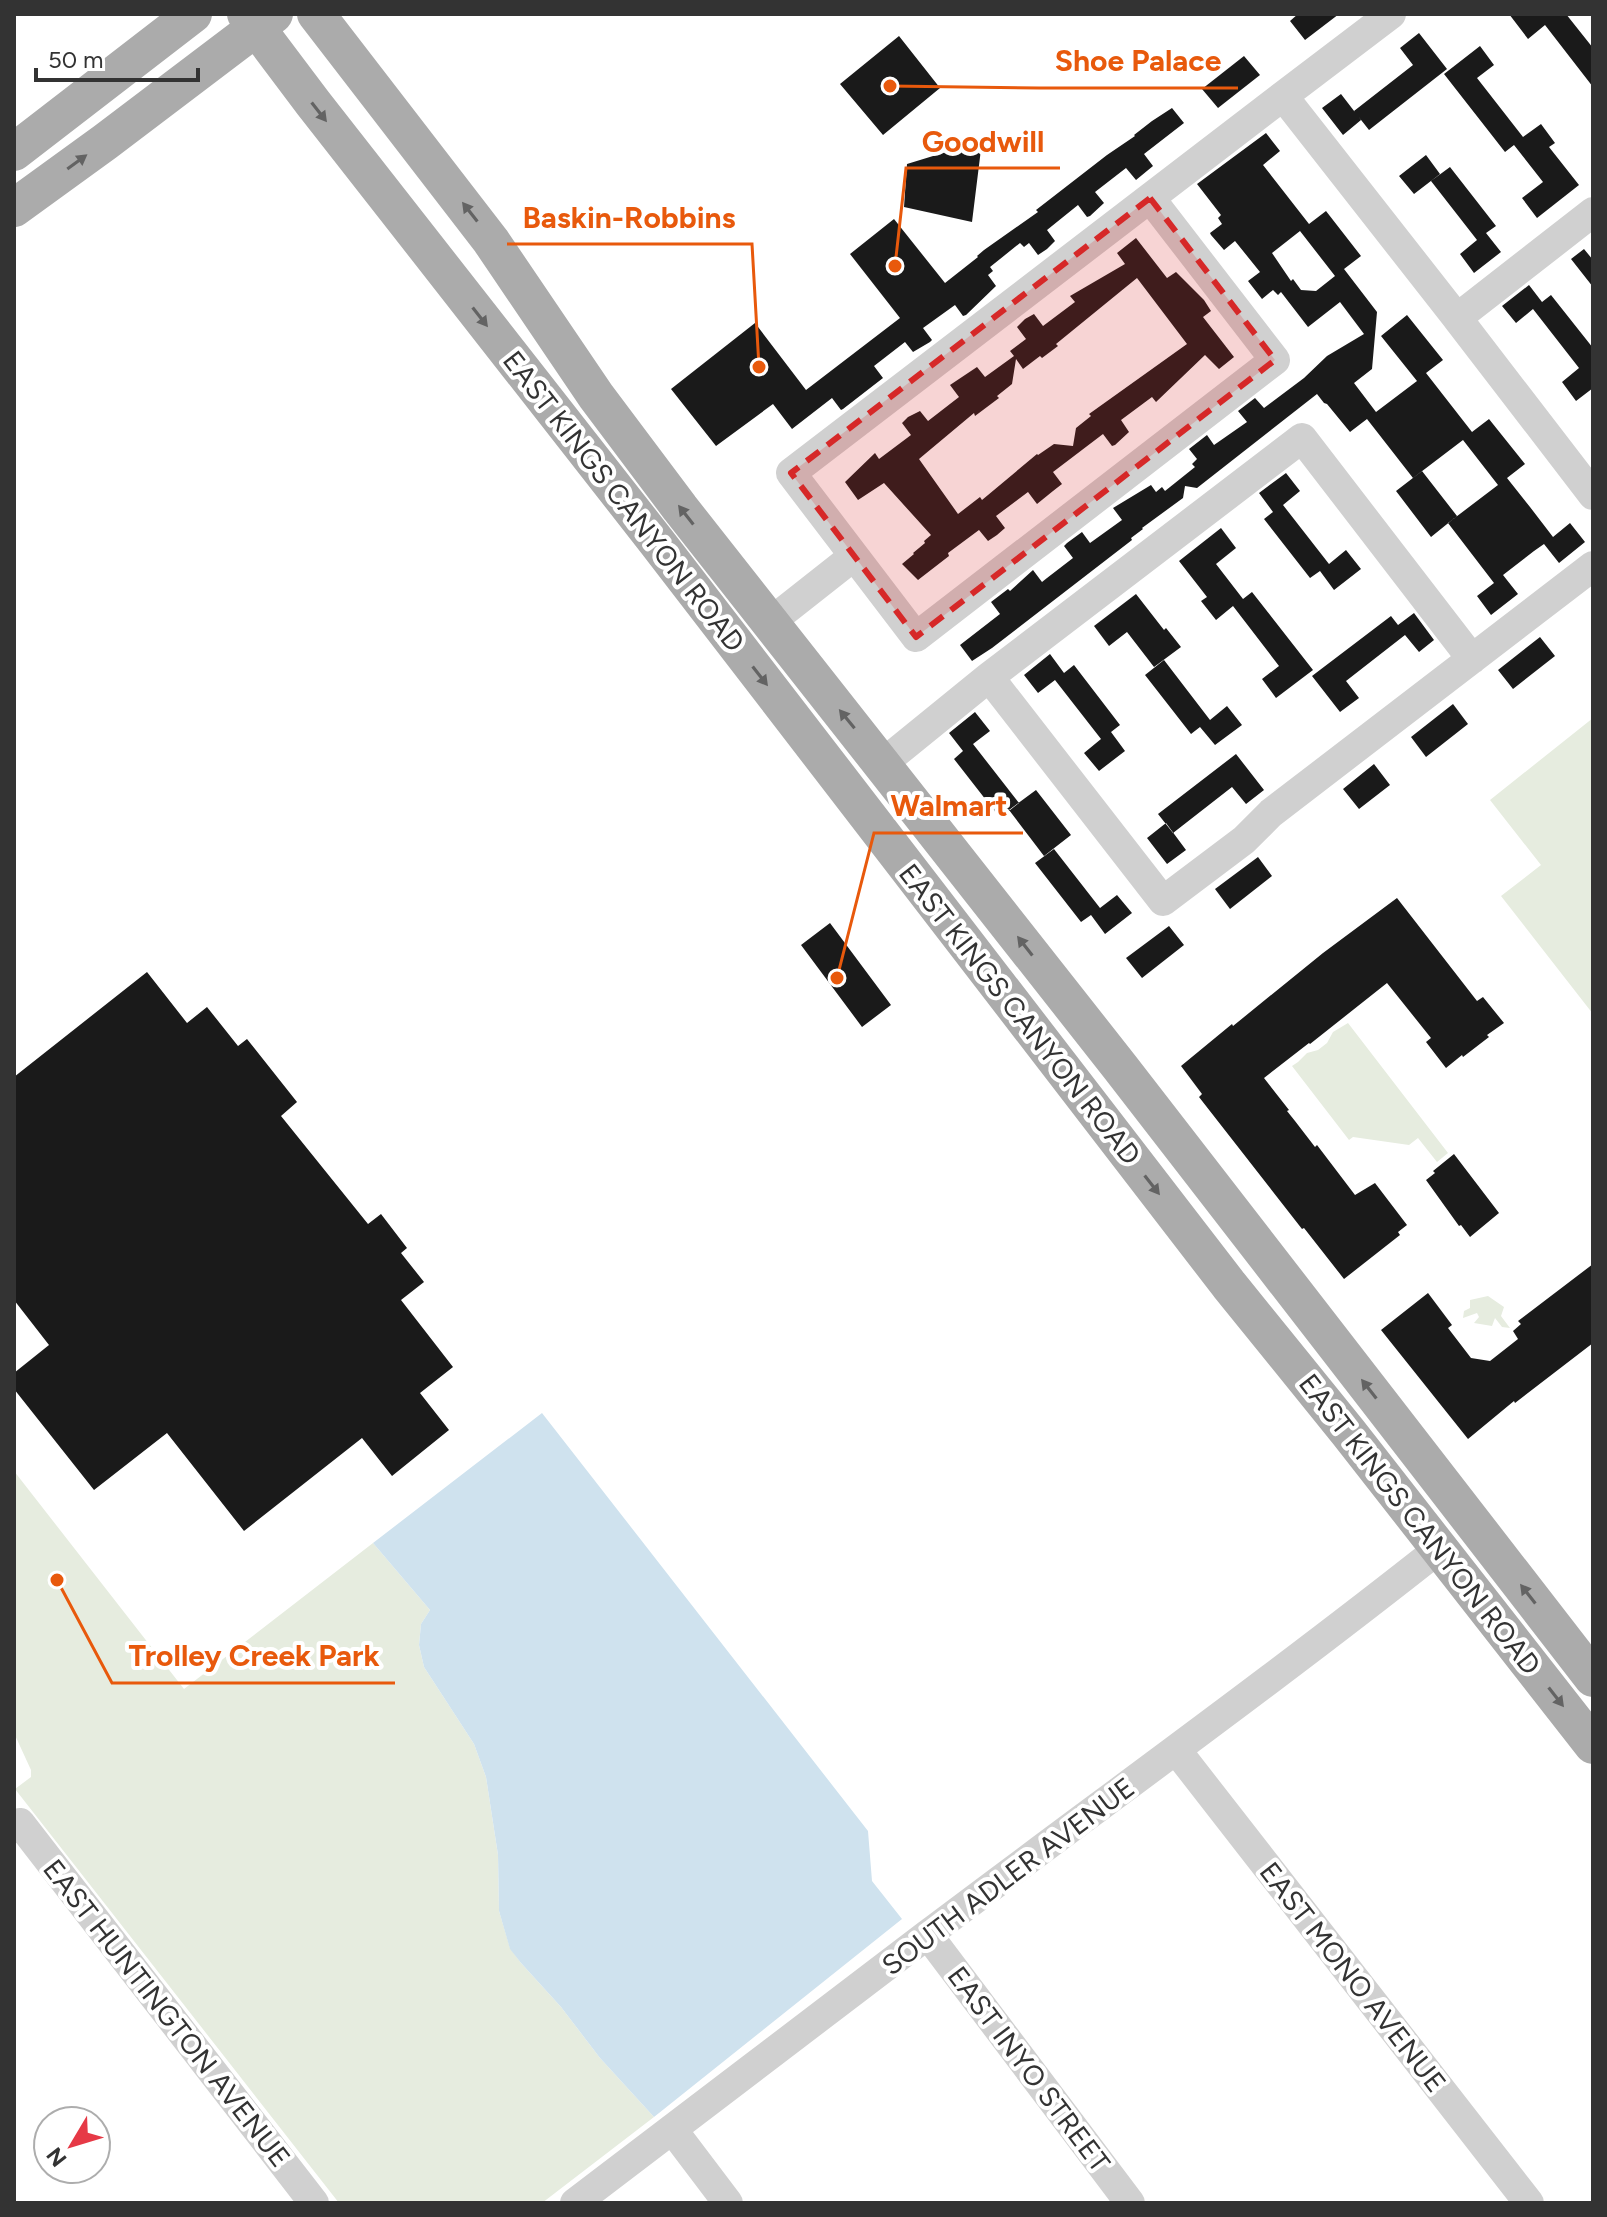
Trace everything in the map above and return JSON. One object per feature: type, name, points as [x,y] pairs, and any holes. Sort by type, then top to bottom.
[{"type":"main road","points":[[14,152],[193,14]]},
{"type":"main road","name":"EAST KINGS CANYON ROAD","points":[[316,14],[483,230],[596,396],[769,623],[1593,1678]]},
{"type":"main road","points":[[14,208],[105,142],[258,18]]},
{"type":"main road","name":"EAST KINGS CANYON ROAD","points":[[258,18],[313,103],[656,541],[1229,1285],[1593,1745]]},
{"type":"street","points":[[1150,198],[1275,360],[916,637],[791,473],[1283,96],[1391,14]]},
{"type":"street","points":[[1283,96],[1593,495]]},
{"type":"street","points":[[1457,318],[1593,212]]},
{"type":"street","points":[[882,764],[989,677],[1302,438],[1472,659]]},
{"type":"street","points":[[769,623],[854,556]]},
{"type":"street","points":[[989,677],[1163,901],[1244,840],[1271,813],[1593,566]]},
{"type":"street","name":"SOUTH ADLER AVENUE","points":[[575,2203],[1177,1751],[1440,1548]]},
{"type":"street","name":"EAST MONO AVENUE","points":[[1177,1751],[1529,2203]]},
{"type":"street","name":"EAST HUNTINGTON AVENUE","points":[[17,1826],[314,2203]]},
{"type":"street","name":"EAST INYO STREET","points":[[928,1935],[1130,2203]]},
{"type":"street","points":[[672,2129],[728,2203]]},
{"type":"highlighted area","points":[[1150,198],[1275,360],[916,637],[791,473]]},
{"type":"shaded area","points":[[1593,718],[1593,1014],[1501,896],[1541,865],[1490,800]]},
{"type":"shaded area","points":[[1348,1023],[1448,1153],[1437,1162],[1418,1138],[1409,1145],[1353,1137],[1349,1140],[1292,1066],[1307,1053],[1318,1050],[1327,1043],[1333,1032]]},
{"type":"shaded area","points":[[1488,1296],[1504,1307],[1501,1316],[1510,1328],[1502,1327],[1495,1318],[1492,1326],[1474,1323],[1479,1317],[1477,1313],[1463,1318],[1464,1311],[1470,1308],[1470,1300]]},
{"type":"shaded area","points":[[14,1471],[184,1689],[373,1543],[430,1610],[421,1624],[419,1645],[424,1667],[474,1744],[486,1777],[498,1855],[499,1911],[510,1948],[600,2058],[654,2117],[542,2203],[339,2203],[15,1789],[31,1777],[31,1770],[14,1733]]},
{"type":"water","points":[[542,1413],[868,1831],[872,1881],[902,1919],[654,2117],[600,2058],[510,1949],[499,1911],[498,1855],[486,1777],[474,1744],[424,1667],[419,1645],[421,1624],[430,1610],[373,1543]]},
{"type":"building","points":[[1298,14],[1339,14],[1305,40],[1290,21]]},
{"type":"building","points":[[1509,14],[1566,14],[1593,48],[1593,87],[1545,25],[1528,39]]},
{"type":"building","points":[[1419,33],[1447,69],[1369,130],[1354,111],[1413,65],[1400,48]]},
{"type":"building","points":[[899,36],[940,88],[883,135],[840,84]]},
{"type":"building","points":[[1480,46],[1494,65],[1477,78],[1523,137],[1541,124],[1555,143],[1549,147],[1579,185],[1537,218],[1522,198],[1543,182],[1514,145],[1505,152],[1444,74]]},
{"type":"building","points":[[1244,56],[1260,75],[1218,108],[1202,89]]},
{"type":"building","points":[[1341,94],[1361,120],[1343,135],[1322,108]]},
{"type":"building","points":[[1172,108],[1184,123],[1144,154],[1153,166],[1136,180],[1126,168],[1095,192],[1104,203],[1090,216],[1087,217],[1078,205],[1047,230],[1055,241],[1038,255],[1029,243],[1024,247],[1020,243],[990,267],[993,271],[988,275],[996,286],[966,315],[963,316],[955,305],[923,328],[932,340],[913,352],[905,342],[874,366],[883,378],[843,409],[832,398],[792,429],[773,404],[716,446],[671,389],[755,323],[806,390],[900,318],[850,254],[894,219],[945,283],[1107,155]]},
{"type":"building","points":[[1266,133],[1280,151],[1263,165],[1309,224],[1326,211],[1361,256],[1344,269],[1377,312],[1372,369],[1354,383],[1376,412],[1417,381],[1381,336],[1407,315],[1443,360],[1426,373],[1472,432],[1489,419],[1525,464],[1507,478],[1553,537],[1570,523],[1585,542],[1559,563],[1544,544],[1503,575],[1518,594],[1491,615],[1477,596],[1494,583],[1448,523],[1498,485],[1463,440],[1413,478],[1367,419],[1350,432],[1317,394],[1197,488],[1185,486],[1183,498],[1142,528],[1132,540],[972,661],[960,645],[1000,614],[991,602],[1008,589],[1010,591],[1033,570],[1042,582],[1073,558],[1064,546],[1067,543],[1082,532],[1090,543],[1122,520],[1113,508],[1151,485],[1156,492],[1162,487],[1165,491],[1195,467],[1192,464],[1197,459],[1189,449],[1207,435],[1214,445],[1247,422],[1238,411],[1255,398],[1264,408],[1327,356],[1364,334],[1340,302],[1308,327],[1281,292],[1278,295],[1273,290],[1262,299],[1248,281],[1260,272],[1235,241],[1224,250],[1211,235],[1222,224],[1218,218],[1221,215],[1197,184]],"holes":[[[1300,231],[1335,276],[1316,291],[1301,290],[1272,253]]]},
{"type":"building","points":[[982,141],[972,222],[904,207],[907,164]]},
{"type":"building","points":[[1426,155],[1440,174],[1414,194],[1399,176]]},
{"type":"building","points":[[1450,167],[1496,226],[1486,233],[1501,252],[1474,273],[1460,254],[1477,240],[1431,181]]},
{"type":"building","points":[[1136,238],[1167,278],[1176,272],[1204,300],[1211,311],[1203,317],[1234,357],[1219,369],[1205,355],[1156,402],[1152,397],[1121,420],[1129,432],[1115,445],[1112,446],[1103,434],[1053,472],[1062,484],[1037,504],[1028,492],[996,516],[1005,528],[997,535],[988,541],[979,530],[918,580],[902,564],[931,535],[884,483],[858,500],[845,482],[875,453],[879,459],[911,435],[902,423],[908,417],[920,411],[928,421],[959,397],[950,385],[977,367],[985,377],[1014,356],[1010,351],[1026,339],[1017,327],[1025,319],[1034,314],[1043,326],[1075,302],[1070,296],[1125,264],[1117,253]],"holes":[[[1137,278],[1187,344],[1089,414],[1091,416],[1076,428],[1073,446],[1054,444],[1037,454],[982,500],[980,497],[958,514],[919,459],[974,413],[975,416],[999,398],[997,396],[1012,384],[1016,359],[1023,369],[1040,356],[1042,358]]]},
{"type":"building","points":[[1584,249],[1593,260],[1593,287],[1571,259]]},
{"type":"building","points":[[1529,285],[1542,302],[1551,295],[1593,348],[1593,388],[1576,401],[1562,382],[1579,368],[1533,309],[1516,323],[1502,306]]},
{"type":"building","points":[[1422,471],[1457,516],[1431,537],[1396,491]]},
{"type":"building","points":[[1286,473],[1300,491],[1283,505],[1329,564],[1346,550],[1361,569],[1334,590],[1320,571],[1310,578],[1264,519],[1273,512],[1259,493]]},
{"type":"building","points":[[1221,528],[1236,548],[1216,564],[1243,599],[1252,592],[1313,670],[1276,698],[1262,679],[1279,666],[1233,606],[1216,620],[1201,601],[1207,597],[1179,561]]},
{"type":"building","points":[[1136,594],[1181,647],[1154,667],[1127,632],[1109,646],[1094,626]]},
{"type":"building","points":[[1414,613],[1434,640],[1419,652],[1405,635],[1346,681],[1359,698],[1340,712],[1312,676],[1391,616],[1398,625]]},
{"type":"building","points":[[1540,637],[1555,656],[1513,689],[1498,670]]},
{"type":"building","points":[[1050,654],[1064,673],[1074,665],[1120,725],[1111,732],[1125,751],[1099,771],[1084,753],[1101,739],[1055,680],[1038,693],[1024,675]]},
{"type":"building","points":[[1164,660],[1210,720],[1227,706],[1242,725],[1215,745],[1200,727],[1191,734],[1145,675]]},
{"type":"building","points":[[1453,704],[1468,724],[1426,757],[1411,737]]},
{"type":"building","points":[[975,712],[990,731],[973,744],[1019,803],[1000,818],[954,759],[963,751],[949,733]]},
{"type":"building","points":[[1236,754],[1264,790],[1246,804],[1232,787],[1173,833],[1158,814]]},
{"type":"building","points":[[1374,764],[1390,785],[1359,809],[1343,789]]},
{"type":"building","points":[[1036,790],[1071,835],[1044,856],[1009,810]]},
{"type":"building","points":[[1166,823],[1186,850],[1167,864],[1147,838]]},
{"type":"building","points":[[1054,849],[1100,908],[1117,895],[1132,913],[1105,934],[1091,915],[1081,922],[1035,863]]},
{"type":"building","points":[[1258,857],[1272,876],[1230,909],[1215,889]]},
{"type":"building","points":[[1397,898],[1477,1001],[1483,997],[1504,1023],[1446,1068],[1426,1042],[1431,1038],[1387,983],[1264,1078],[1355,1195],[1375,1183],[1407,1225],[1398,1232],[1400,1235],[1344,1279],[1199,1097],[1202,1094],[1181,1066]]},
{"type":"building","points":[[830,923],[891,1005],[862,1027],[801,945]]},
{"type":"building","points":[[1169,926],[1184,945],[1142,978],[1126,958]]},
{"type":"building","points":[[147,972],[187,1023],[207,1007],[238,1046],[247,1039],[297,1102],[281,1116],[368,1224],[381,1214],[407,1248],[401,1253],[424,1282],[401,1300],[453,1367],[420,1393],[449,1430],[392,1476],[362,1438],[244,1531],[167,1433],[94,1490],[14,1389],[14,1373],[49,1345],[14,1300],[14,1077]]},
{"type":"building","points":[[1454,1154],[1499,1213],[1470,1237],[1426,1180]]},
{"type":"building","points":[[1593,1264],[1593,1343],[1468,1439],[1381,1330],[1428,1293],[1452,1325],[1448,1328],[1471,1358],[1490,1361],[1518,1339],[1513,1331],[1521,1324],[1518,1321]]},
{"type":"place","name":"Shoe Palace","points":[[890,86]]},
{"type":"place","name":"Goodwill","points":[[895,266]]},
{"type":"place","name":"Baskin-Robbins","points":[[759,367]]},
{"type":"place","name":"Walmart","points":[[837,978]]},
{"type":"place","name":"Trolley Creek Park","points":[[57,1580]]}]
